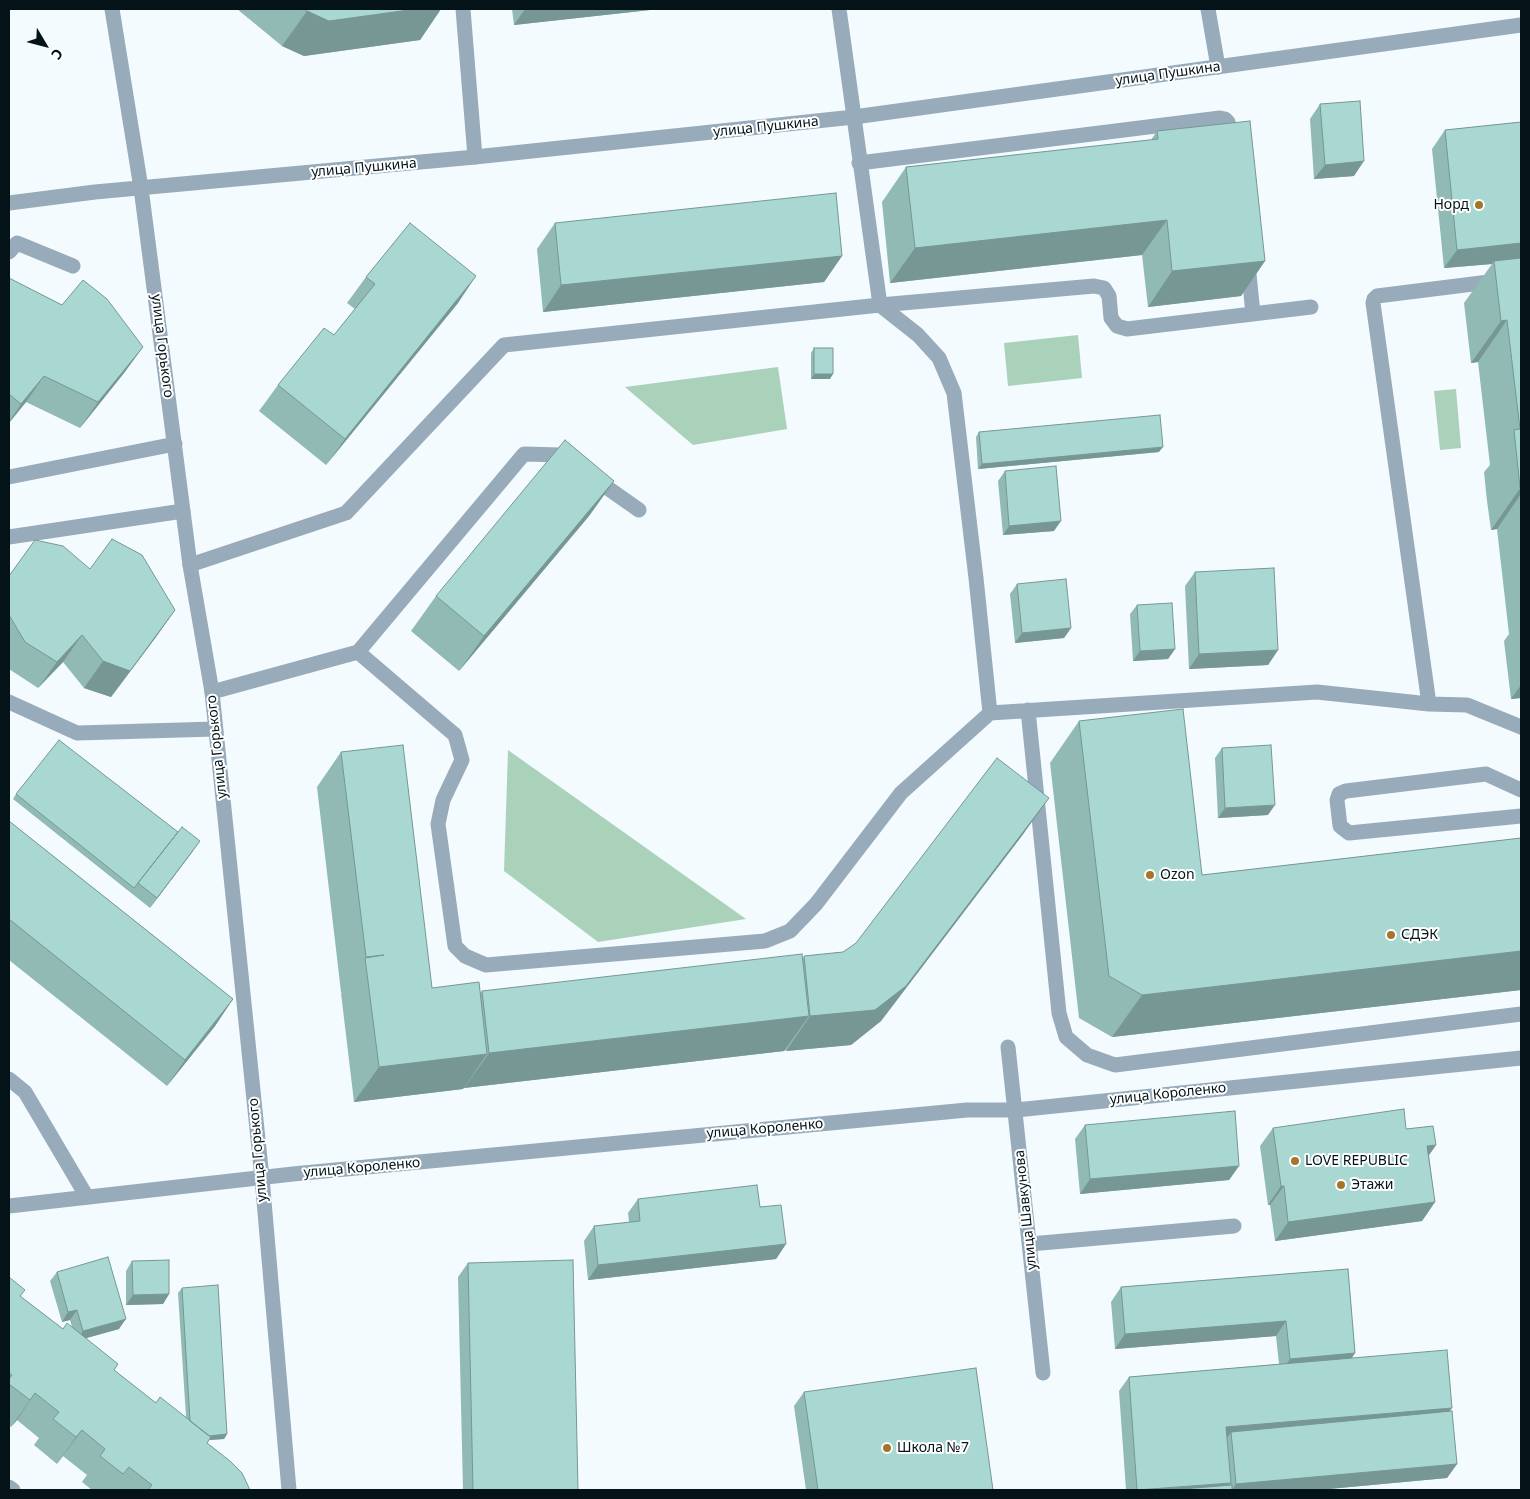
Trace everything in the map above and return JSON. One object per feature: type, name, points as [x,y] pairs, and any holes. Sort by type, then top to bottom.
[{"type":"street","name":"улица Горького","points":[[112,9],[142,188],[190,564],[212,692],[262,1178],[289,1490]]},
{"type":"street","points":[[463,9],[475,157]]},
{"type":"street","points":[[839,9],[880,305],[918,335],[939,358],[954,393],[990,713]]},
{"type":"street","points":[[1208,9],[1218,67]]},
{"type":"street","name":"улица Пушкина","points":[[9,203],[142,188],[475,157],[854,118],[1521,25]]},
{"type":"street","points":[[859,163],[1220,118],[1228,122],[1236,155]]},
{"type":"street","points":[[9,252],[17,243],[73,266]]},
{"type":"street","points":[[1246,248],[1253,314]]},
{"type":"street","points":[[1429,704],[1373,303],[1374,298],[1521,278]]},
{"type":"street","points":[[190,564],[346,513],[504,345],[880,305],[1094,286],[1104,288],[1108,296],[1111,318],[1117,326],[1127,329],[1311,307]]},
{"type":"street","points":[[9,477],[175,444]]},
{"type":"street","points":[[212,692],[358,652],[524,454],[561,455],[639,510]]},
{"type":"street","points":[[9,537],[183,511]]},
{"type":"street","points":[[358,652],[455,735],[462,760],[443,800],[438,824],[455,946],[465,956],[486,965],[765,941],[790,931],[816,904],[901,792],[990,713],[1317,692],[1429,704],[1467,705],[1521,727]]},
{"type":"street","points":[[9,702],[77,733],[215,729]]},
{"type":"street","points":[[1028,710],[1059,1013],[1066,1037],[1087,1055],[1115,1064],[1521,1014]]},
{"type":"street","points":[[1521,790],[1486,774],[1346,791],[1339,794],[1337,800],[1340,826],[1349,833],[1521,816]]},
{"type":"street","name":"улица Шавкунова","points":[[1008,1047],[1043,1373]]},
{"type":"street","name":"улица Короленко","points":[[9,1206],[262,1178],[967,1110],[1016,1110],[1521,1058]]},
{"type":"street","points":[[9,1079],[25,1092],[86,1197]]},
{"type":"street","points":[[1030,1244],[1234,1226]]},
{"type":"street","points":[[9,1487],[13,1490]]},
{"type":"green space","points":[[1078,335],[1082,378],[1008,386],[1004,343]]},
{"type":"green space","points":[[778,367],[787,429],[693,445],[625,387]]},
{"type":"green space","points":[[1456,389],[1461,448],[1440,450],[1434,391]]},
{"type":"green space","points":[[508,750],[746,919],[598,942],[504,871]]},
{"type":"building","points":[[304,9],[416,9],[329,21]]},
{"type":"building","points":[[1360,101],[1364,161],[1325,165],[1320,104]]},
{"type":"building","points":[[1250,121],[1265,261],[1172,271],[1167,220],[915,248],[906,167],[1158,139],[1157,131]]},
{"type":"building","name":"Норд","points":[[1521,122],[1521,243],[1457,250],[1445,130]]},
{"type":"building","points":[[836,193],[842,256],[561,285],[555,223]]},
{"type":"building","points":[[410,223],[476,276],[345,439],[278,385],[324,328],[334,335],[375,284],[366,277]]},
{"type":"building","points":[[1521,258],[1520,488],[1514,430],[1520,429],[1507,320],[1501,321],[1494,261]]},
{"type":"building","points":[[9,278],[62,305],[83,280],[107,299],[143,347],[98,402],[44,376],[21,404],[9,394]]},
{"type":"building","points":[[814,348],[833,348],[833,374],[814,374]]},
{"type":"building","points":[[1160,415],[1163,447],[982,464],[979,432]]},
{"type":"building","points":[[565,440],[614,481],[484,636],[436,596]]},
{"type":"building","points":[[1056,466],[1061,521],[1009,526],[1005,471]]},
{"type":"building","points":[[112,539],[142,555],[175,610],[130,671],[103,661],[82,635],[57,662],[25,642],[9,615],[9,576],[35,540],[63,546],[90,569]]},
{"type":"building","points":[[1274,568],[1278,650],[1199,654],[1195,572]]},
{"type":"building","points":[[1066,579],[1071,628],[1022,633],[1017,584]]},
{"type":"building","points":[[1172,603],[1175,649],[1140,651],[1137,605]]},
{"type":"building","points":[[1183,709],[1202,875],[1521,838],[1521,951],[1142,995],[1109,976],[1079,721]]},
{"type":"building","points":[[59,740],[178,832],[134,888],[16,794]]},
{"type":"building","points":[[403,745],[432,988],[479,982],[487,1054],[379,1067],[365,958],[384,955],[366,957],[341,752]]},
{"type":"building","points":[[1271,745],[1275,805],[1225,808],[1222,748]]},
{"type":"building","points":[[997,758],[1049,798],[906,986],[875,1010],[810,1016],[804,956],[843,952],[856,943]]},
{"type":"building","points":[[9,821],[233,999],[185,1060],[9,919]]},
{"type":"building","points":[[182,827],[200,841],[157,898],[138,883]]},
{"type":"building","points":[[802,954],[809,1016],[489,1053],[482,991]]},
{"type":"building","name":"Этажи","points":[[1404,1109],[1406,1129],[1433,1126],[1436,1145],[1427,1146],[1435,1202],[1288,1222],[1284,1186],[1281,1186],[1273,1128]]},
{"type":"building","points":[[1235,1111],[1239,1166],[1090,1179],[1085,1125]]},
{"type":"building","points":[[757,1185],[760,1207],[781,1205],[786,1244],[598,1265],[594,1226],[640,1221],[638,1199]]},
{"type":"building","points":[[108,1257],[126,1319],[83,1331],[77,1310],[68,1312],[57,1272]]},
{"type":"building","points":[[169,1260],[169,1294],[133,1295],[132,1261]]},
{"type":"building","points":[[573,1260],[578,1490],[473,1490],[468,1263]]},
{"type":"building","points":[[1348,1269],[1355,1353],[1290,1359],[1286,1321],[1125,1334],[1121,1287]]},
{"type":"building","points":[[9,1277],[25,1290],[20,1296],[63,1329],[67,1323],[118,1364],[114,1370],[156,1403],[160,1397],[211,1437],[207,1443],[242,1473],[250,1490],[148,1490],[152,1485],[129,1467],[123,1474],[100,1456],[105,1449],[82,1430],[76,1437],[53,1419],[59,1412],[35,1393],[30,1400],[9,1384],[9,1379],[12,1375],[9,1373]]},
{"type":"building","points":[[218,1285],[227,1434],[209,1436],[190,1421],[182,1288]]},
{"type":"building","points":[[1447,1350],[1452,1408],[1226,1427],[1231,1483],[1137,1490],[1129,1377]]},
{"type":"building","name":"Школа №7","points":[[976,1368],[993,1490],[818,1490],[804,1392]]},
{"type":"building","points":[[1452,1411],[1457,1464],[1236,1484],[1231,1432]]},
{"type":"building","points":[[1232,1485],[1232,1490],[1170,1490]]},
{"type":"place","name":"Норд","points":[[1479,205]]},
{"type":"place","name":"Ozon","points":[[1150,875]]},
{"type":"place","name":"СДЭК","points":[[1391,935]]},
{"type":"place","name":"LOVE REPUBLIC","points":[[1295,1161]]},
{"type":"place","name":"Этажи","points":[[1341,1185]]},
{"type":"place","name":"Школа №7","points":[[887,1448]]}]
